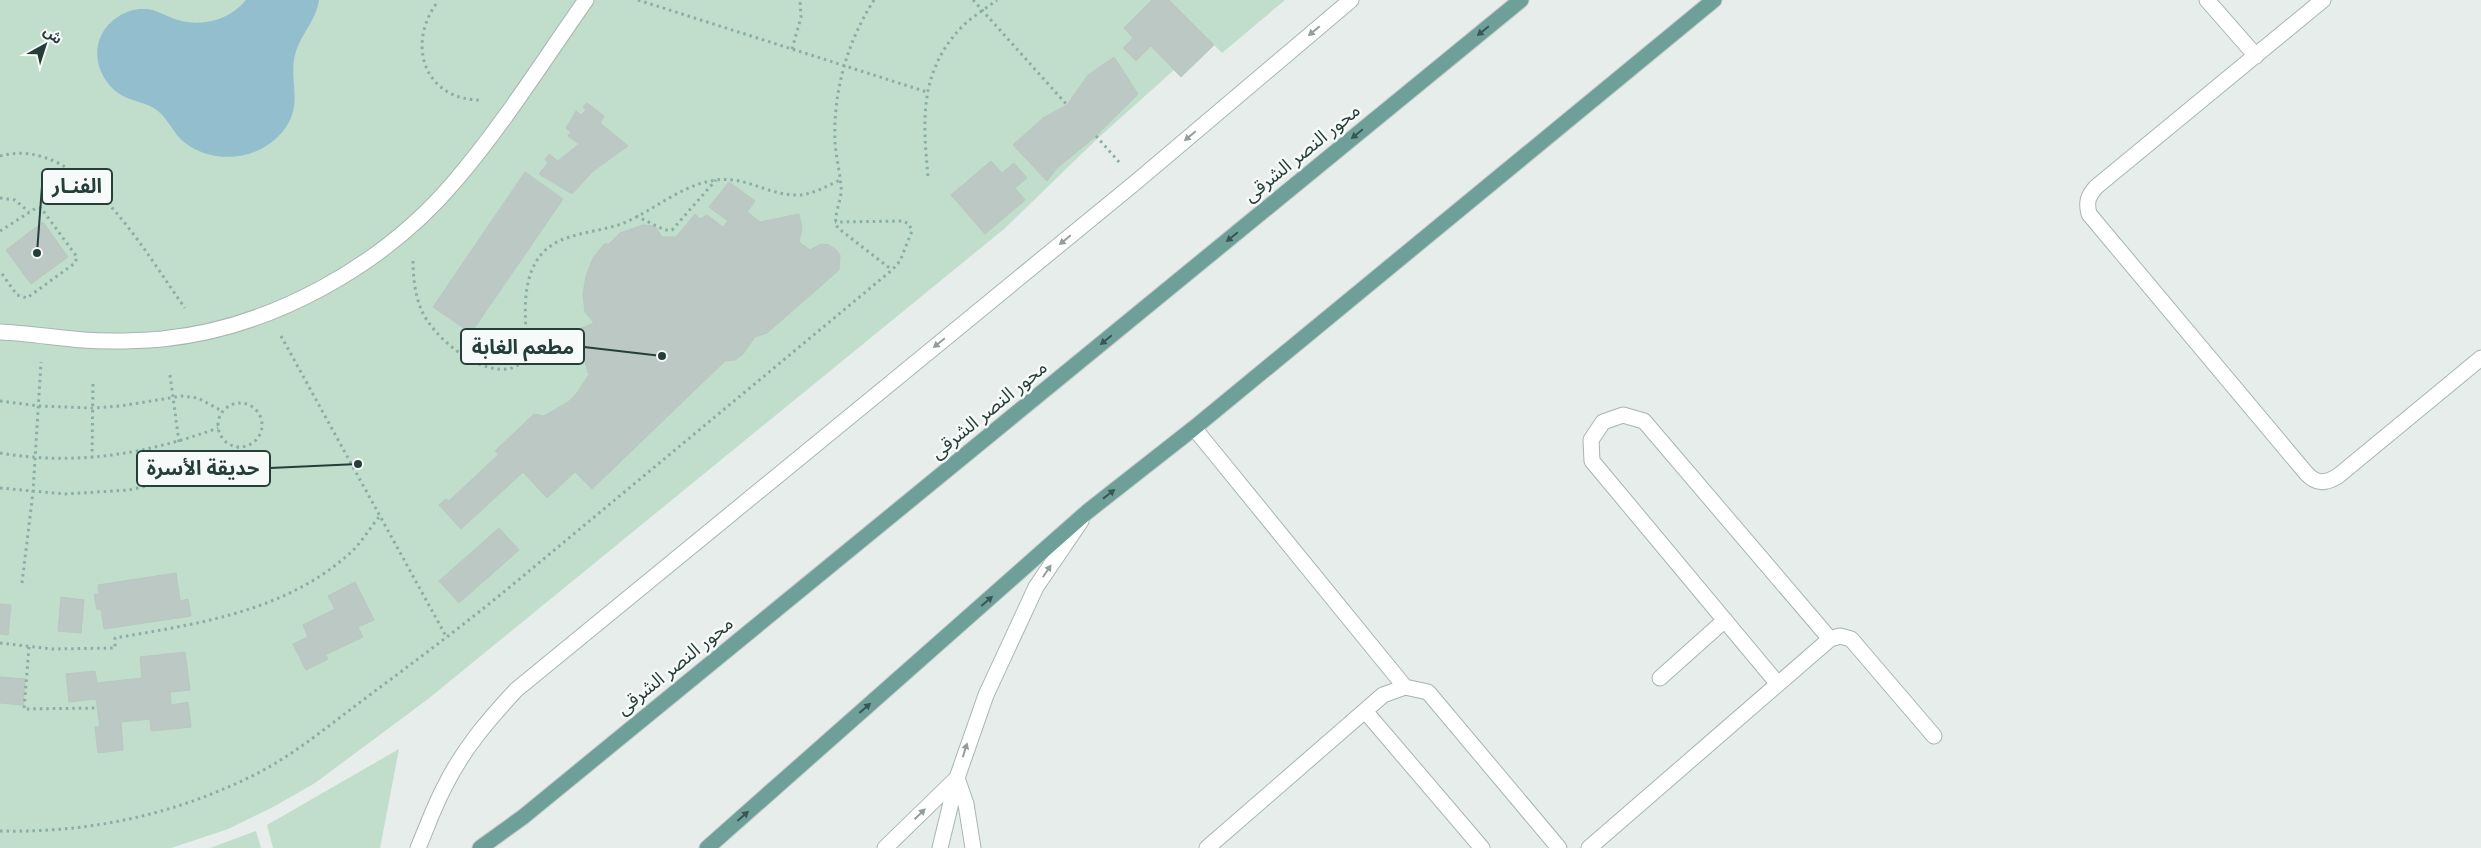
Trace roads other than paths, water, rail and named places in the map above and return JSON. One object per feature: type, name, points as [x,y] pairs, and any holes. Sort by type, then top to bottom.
[{"type":"main road","name":"محور النصر الشرقى","points":[[480,848],[530,811],[1521,0]]},
{"type":"main road","points":[[706,848],[1087,512],[1194,428],[1714,0]]},
{"type":"street","points":[[0,332],[83,340],[163,339],[203,332],[268,313],[331,284],[397,239],[454,183],[586,0]]},
{"type":"street","points":[[418,848],[445,784],[465,750],[489,719],[516,690],[1136,182],[1351,0]]},
{"type":"street","points":[[2207,0],[2256,56]]},
{"type":"street","points":[[2324,0],[2096,187],[2090,194],[2087,204],[2094,222],[2306,473],[2312,479],[2321,483],[2330,481],[2338,476],[2481,358]]},
{"type":"street","points":[[1778,684],[1592,461],[1591,440],[1603,422],[1623,416],[1644,421],[1830,639]]},
{"type":"street","points":[[1194,428],[1405,686],[1428,692],[1559,848]]},
{"type":"street","points":[[940,848],[956,778],[986,695],[1036,587],[1087,512]]},
{"type":"street","points":[[1660,678],[1725,620]]},
{"type":"street","points":[[1589,848],[1830,639],[1840,636],[1851,639],[1934,736]]},
{"type":"street","points":[[1217,845],[1383,695],[1405,686]]},
{"type":"street","points":[[1365,711],[1482,848]]},
{"type":"street","points":[[885,848],[956,778]]},
{"type":"street","points":[[956,778],[966,804],[973,848]]},
{"type":"water","points":[[246,0],[319,0],[315,15],[300,41],[295,55],[293,72],[295,97],[292,114],[280,135],[269,144],[241,156],[211,155],[197,150],[177,135],[158,111],[123,96],[109,85],[104,77],[100,69],[97,51],[102,34],[114,19],[132,10],[145,9],[187,22],[206,22],[232,13]]},
{"type":"place","name":"الفنـار","points":[[37,253]]},
{"type":"place","name":"مطعم الغابة","points":[[662,356]]},
{"type":"place","name":"حديقة الأسرة","points":[[358,464]]}]
